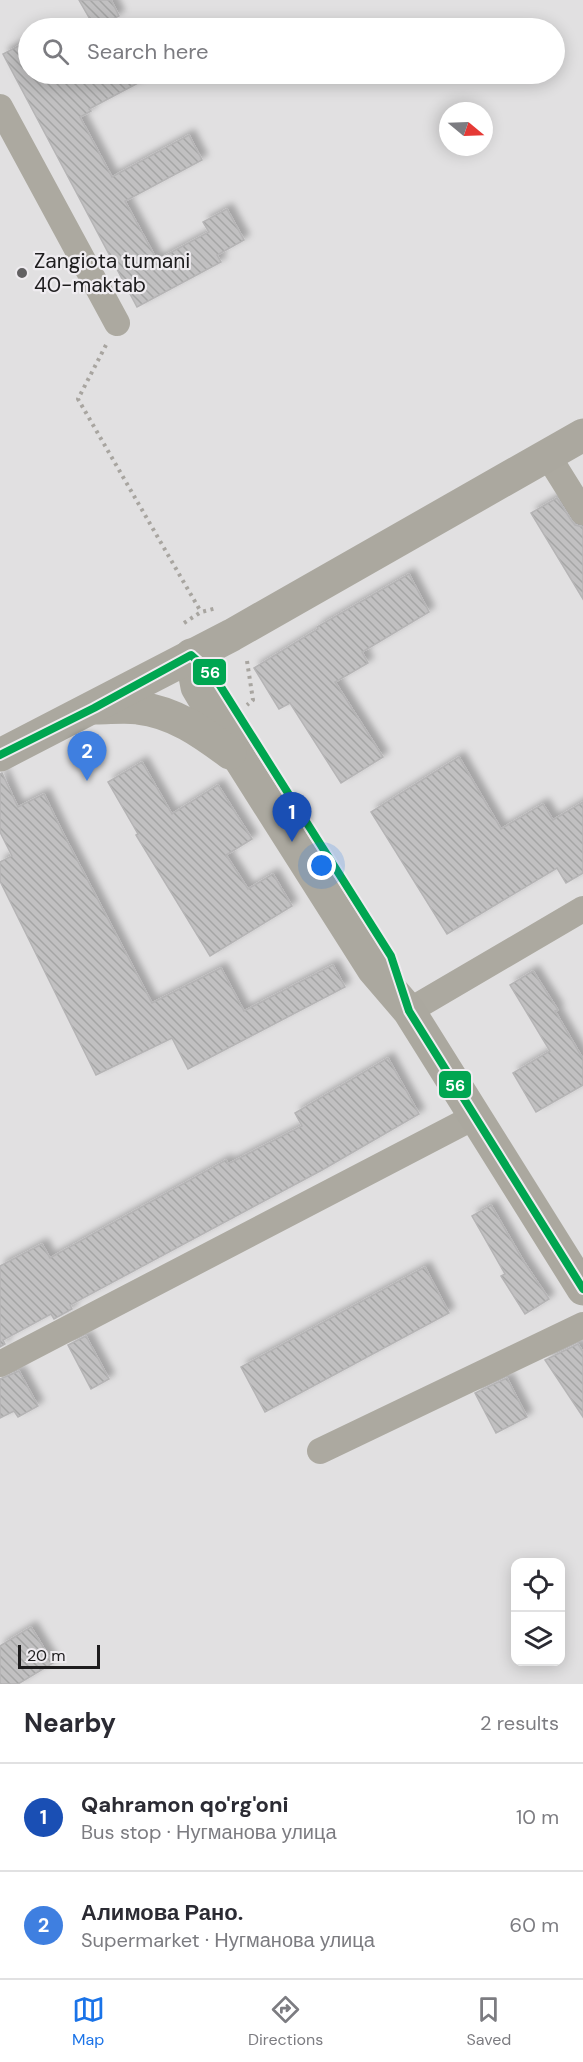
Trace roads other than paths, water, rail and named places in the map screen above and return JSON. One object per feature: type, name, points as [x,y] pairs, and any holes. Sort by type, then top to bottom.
[{"type":"main road","points":[[0,754],[94,708],[238,631],[583,435]]},
{"type":"main road","points":[[191,655],[197,687],[241,761],[373,969],[409,1011],[583,1289]]},
{"type":"main road","points":[[191,655],[214,676],[391,956],[409,1011]]},
{"type":"main road","points":[[94,708],[137,708],[171,716],[203,733],[241,761]]},
{"type":"street","points":[[0,107],[117,323]]},
{"type":"street","points":[[548,456],[583,512]]},
{"type":"street","points":[[409,1011],[583,909]]},
{"type":"street","points":[[0,1364],[476,1116]]},
{"type":"street","points":[[320,1451],[583,1325]]},
{"type":"place","name":"Zangiota tumani 40-maktab","points":[[22,273]]},
{"type":"place","name":"Алимова Рано.","points":[[87,781]]},
{"type":"place","name":"Qahramon qo'rg'oni","points":[[292,842]]}]
